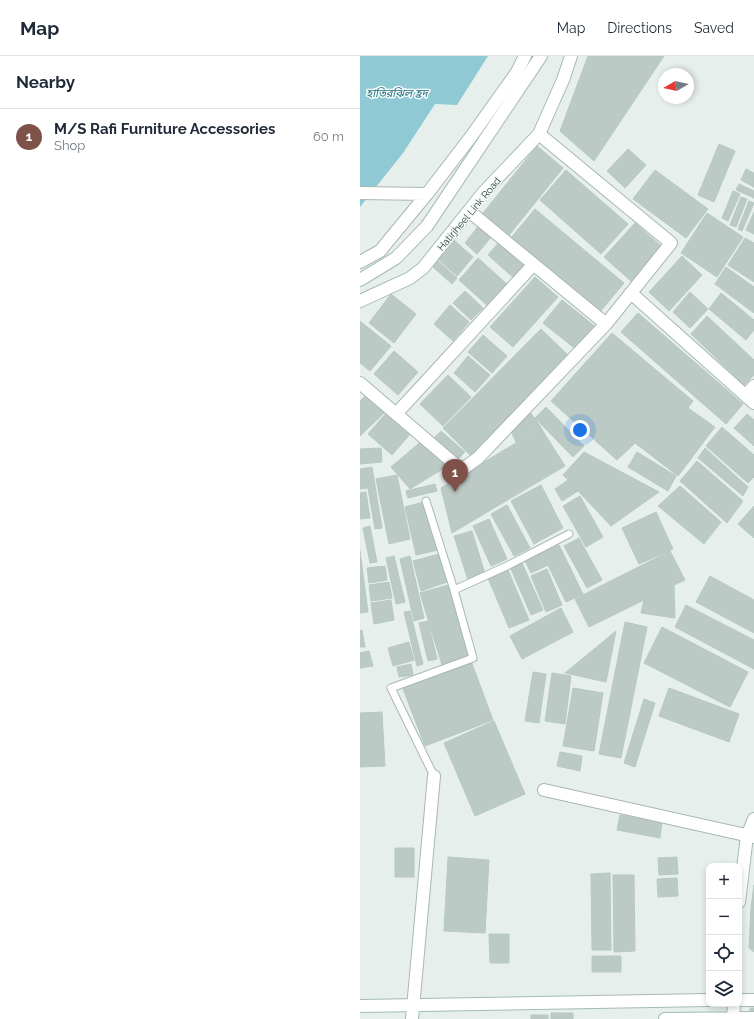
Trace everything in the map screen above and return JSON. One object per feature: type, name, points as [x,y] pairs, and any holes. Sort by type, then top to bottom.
[{"type":"street","points":[[360,262],[380,251],[427,194],[470,138],[517,72],[525,56]]},
{"type":"street","points":[[360,280],[396,258],[427,226],[541,56]]},
{"type":"street","name":"Hatirjheel Link Road","points":[[360,301],[410,278],[423,268],[483,193],[539,134],[564,80],[571,56]]},
{"type":"street","points":[[360,383],[457,466],[464,468],[478,458],[606,324],[671,243],[539,134]]},
{"type":"street","points":[[360,193],[427,194]]},
{"type":"street","points":[[469,212],[606,324]]},
{"type":"street","points":[[396,414],[533,265]]},
{"type":"street","points":[[631,293],[750,399],[754,386]]},
{"type":"street","points":[[412,1019],[434,776]]},
{"type":"street","points":[[544,790],[751,837]]},
{"type":"street","points":[[740,899],[754,819]]},
{"type":"street","points":[[360,1006],[706,1000]]},
{"type":"street","points":[[742,1000],[754,1000]]},
{"type":"street","points":[[734,1007],[734,1019]]},
{"type":"street","points":[[665,1019],[754,1018]]},
{"type":"lane","points":[[426,501],[454,590],[473,658],[391,688],[434,776]]},
{"type":"lane","points":[[454,590],[509,565],[569,534]]},
{"type":"water","name":"হাতিরঝিল হ্রদ","points":[[360,56],[488,56],[457,105],[435,104],[403,153],[360,207]]},
{"type":"building","points":[[588,56],[664,56],[594,161],[560,131]]},
{"type":"building","points":[[719,144],[735,151],[714,202],[698,195]]},
{"type":"building","points":[[537,146],[563,168],[506,239],[479,218]]},
{"type":"building","points":[[628,149],[646,165],[625,188],[607,171]]},
{"type":"building","points":[[746,169],[754,173],[754,187],[741,180]]},
{"type":"building","points":[[566,170],[628,224],[601,254],[540,200]]},
{"type":"building","points":[[655,170],[708,209],[686,238],[633,199]]},
{"type":"building","points":[[739,184],[754,191],[754,198],[736,190]]},
{"type":"building","points":[[733,191],[740,194],[728,221],[722,218]]},
{"type":"building","points":[[741,197],[747,199],[736,227],[730,225]]},
{"type":"building","points":[[749,201],[754,203],[742,231],[738,229]]},
{"type":"building","points":[[535,209],[624,283],[599,313],[510,239]]},
{"type":"building","points":[[754,212],[754,234],[746,230]]},
{"type":"building","points":[[707,213],[743,237],[717,277],[681,253]]},
{"type":"building","points":[[635,223],[663,248],[632,282],[604,257]]},
{"type":"building","points":[[480,224],[493,235],[477,254],[465,243]]},
{"type":"building","points":[[745,238],[754,243],[754,282],[728,265]]},
{"type":"building","points":[[454,240],[473,257],[457,276],[438,259]]},
{"type":"building","points":[[499,242],[527,267],[516,280],[488,255]]},
{"type":"building","points":[[682,256],[702,275],[669,311],[649,292]]},
{"type":"building","points":[[478,258],[509,286],[489,307],[459,280]]},
{"type":"building","points":[[438,261],[457,278],[452,284],[433,267]]},
{"type":"building","points":[[726,267],[754,287],[754,313],[715,284]]},
{"type":"building","points":[[535,277],[558,297],[513,347],[490,327]]},
{"type":"building","points":[[465,291],[483,308],[471,320],[453,303]]},
{"type":"building","points":[[690,292],[708,309],[690,328],[673,312]]},
{"type":"building","points":[[721,293],[754,320],[754,330],[746,340],[709,309]]},
{"type":"building","points":[[391,294],[416,314],[394,343],[369,323]]},
{"type":"building","points":[[562,300],[597,328],[578,351],[543,323]]},
{"type":"building","points":[[450,305],[469,322],[453,341],[434,324]]},
{"type":"building","points":[[638,313],[743,404],[726,424],[621,332]]},
{"type":"building","points":[[707,316],[754,360],[754,375],[744,385],[691,334]]},
{"type":"building","points":[[360,321],[391,346],[370,371],[360,363]]},
{"type":"building","points":[[541,329],[572,359],[473,458],[443,428]]},
{"type":"building","points":[[612,333],[693,401],[688,408],[715,427],[678,476],[635,443],[617,460],[551,401]]},
{"type":"building","points":[[483,335],[507,356],[492,373],[468,352]]},
{"type":"building","points":[[394,351],[418,372],[398,395],[374,374]]},
{"type":"building","points":[[468,356],[490,375],[475,392],[454,373]]},
{"type":"building","points":[[448,375],[471,397],[443,426],[420,404]]},
{"type":"building","points":[[367,394],[384,413],[360,436],[360,401]]},
{"type":"building","points":[[546,407],[584,446],[573,457],[535,418]]},
{"type":"building","points":[[527,408],[541,427],[516,442],[509,427]]},
{"type":"building","points":[[388,411],[412,432],[392,455],[368,434]]},
{"type":"building","points":[[747,414],[754,420],[754,446],[734,428]]},
{"type":"building","points":[[722,427],[754,455],[754,477],[748,483],[706,446]]},
{"type":"building","points":[[541,428],[565,466],[452,533],[441,488]]},
{"type":"building","points":[[441,431],[465,452],[456,461],[433,439]]},
{"type":"building","points":[[424,439],[449,465],[410,489],[391,467]]},
{"type":"building","points":[[381,448],[382,462],[360,464],[360,449]]},
{"type":"building","points":[[705,448],[748,487],[743,496],[698,458]]},
{"type":"building","points":[[584,452],[659,492],[611,526],[578,491],[562,501],[555,489],[568,480],[563,475]]},
{"type":"building","points":[[637,452],[676,476],[668,491],[628,467]]},
{"type":"building","points":[[697,461],[743,501],[727,523],[680,481]]},
{"type":"building","points":[[372,467],[382,528],[375,529],[368,488],[360,489],[360,469]]},
{"type":"building","points":[[397,475],[410,539],[389,544],[376,479]]},
{"type":"building","points":[[435,484],[437,491],[408,498],[406,491]]},
{"type":"building","points":[[541,485],[563,528],[534,544],[511,501]]},
{"type":"building","points":[[680,486],[721,522],[704,544],[658,506]]},
{"type":"building","points":[[366,492],[370,518],[360,519],[360,493]]},
{"type":"building","points":[[580,496],[603,537],[586,547],[563,506]]},
{"type":"building","points":[[424,502],[438,550],[416,555],[405,507]]},
{"type":"building","points":[[507,505],[530,548],[514,556],[491,514]]},
{"type":"building","points":[[754,506],[754,538],[738,524]]},
{"type":"building","points":[[656,512],[673,549],[639,564],[622,528]]},
{"type":"building","points":[[489,519],[507,559],[491,566],[473,526]]},
{"type":"building","points":[[370,526],[377,562],[370,563],[363,528]]},
{"type":"building","points":[[472,531],[486,577],[469,583],[454,536]]},
{"type":"building","points":[[579,538],[602,580],[587,588],[564,546]]},
{"type":"building","points":[[559,545],[583,594],[566,602],[548,565],[531,573],[525,561]]},
{"type":"building","points":[[360,551],[368,612],[360,613]]},
{"type":"building","points":[[670,551],[685,580],[674,585],[675,618],[641,613],[644,600],[589,627],[575,599]]},
{"type":"building","points":[[439,554],[447,582],[421,591],[413,561]]},
{"type":"building","points":[[394,556],[405,602],[396,604],[386,558]]},
{"type":"building","points":[[410,556],[424,618],[414,621],[400,559]]},
{"type":"building","points":[[522,563],[543,610],[531,615],[511,569]]},
{"type":"building","points":[[385,566],[387,580],[369,583],[367,568]]},
{"type":"building","points":[[547,569],[562,605],[546,612],[531,576]]},
{"type":"building","points":[[508,570],[529,620],[509,628],[488,578]]},
{"type":"building","points":[[710,576],[754,600],[754,633],[696,602]]},
{"type":"building","points":[[389,582],[392,598],[371,601],[369,585]]},
{"type":"building","points":[[448,585],[470,656],[442,665],[420,593]]},
{"type":"building","points":[[391,600],[394,620],[374,624],[371,603]]},
{"type":"building","points":[[686,605],[754,640],[754,669],[675,627]]},
{"type":"building","points":[[561,608],[573,632],[522,659],[510,636]]},
{"type":"building","points":[[410,611],[423,664],[417,666],[404,612]]},
{"type":"building","points":[[428,621],[437,659],[428,661],[419,623]]},
{"type":"building","points":[[625,622],[647,627],[621,758],[599,754]]},
{"type":"building","points":[[662,627],[748,672],[730,707],[644,663]]},
{"type":"building","points":[[362,630],[365,647],[360,647],[360,631]]},
{"type":"building","points":[[616,631],[606,682],[565,673]]},
{"type":"building","points":[[409,642],[414,660],[393,666],[388,648]]},
{"type":"building","points":[[369,651],[373,666],[360,668],[360,653]]},
{"type":"building","points":[[471,661],[493,720],[425,746],[403,689]]},
{"type":"building","points":[[411,664],[413,675],[399,677],[397,667]]},
{"type":"building","points":[[533,672],[546,674],[539,723],[525,721]]},
{"type":"building","points":[[552,673],[571,676],[565,724],[545,721]]},
{"type":"building","points":[[573,688],[603,693],[594,751],[563,746]]},
{"type":"building","points":[[669,688],[739,714],[729,742],[659,716]]},
{"type":"building","points":[[644,699],[655,703],[635,767],[624,763]]},
{"type":"building","points":[[382,712],[385,766],[360,767],[360,713]]},
{"type":"building","points":[[494,721],[525,794],[475,816],[444,743]]},
{"type":"building","points":[[560,752],[582,756],[580,771],[557,766]]},
{"type":"building","points":[[620,815],[662,822],[660,838],[617,830]]},
{"type":"building","points":[[395,848],[414,848],[414,877],[395,877]]},
{"type":"building","points":[[448,857],[489,860],[485,933],[444,931]]},
{"type":"building","points":[[677,857],[678,874],[659,875],[658,858]]},
{"type":"building","points":[[610,873],[611,950],[592,950],[591,874]]},
{"type":"building","points":[[613,875],[634,875],[635,951],[614,952]]},
{"type":"building","points":[[677,878],[678,896],[658,897],[657,879]]},
{"type":"building","points":[[754,885],[754,907],[751,907]]},
{"type":"building","points":[[751,907],[754,907],[754,952],[749,948]]},
{"type":"building","points":[[489,934],[509,934],[509,963],[490,963]]},
{"type":"building","points":[[592,956],[621,956],[621,972],[592,972]]},
{"type":"building","points":[[750,1008],[754,1008],[754,1019],[751,1019]]},
{"type":"building","points":[[551,1013],[573,1013],[573,1019],[551,1019]]},
{"type":"building","points":[[531,1015],[548,1015],[548,1019],[531,1019]]},
{"type":"place","name":"M/S Rafi Furniture Accessories","points":[[455,492]]}]
